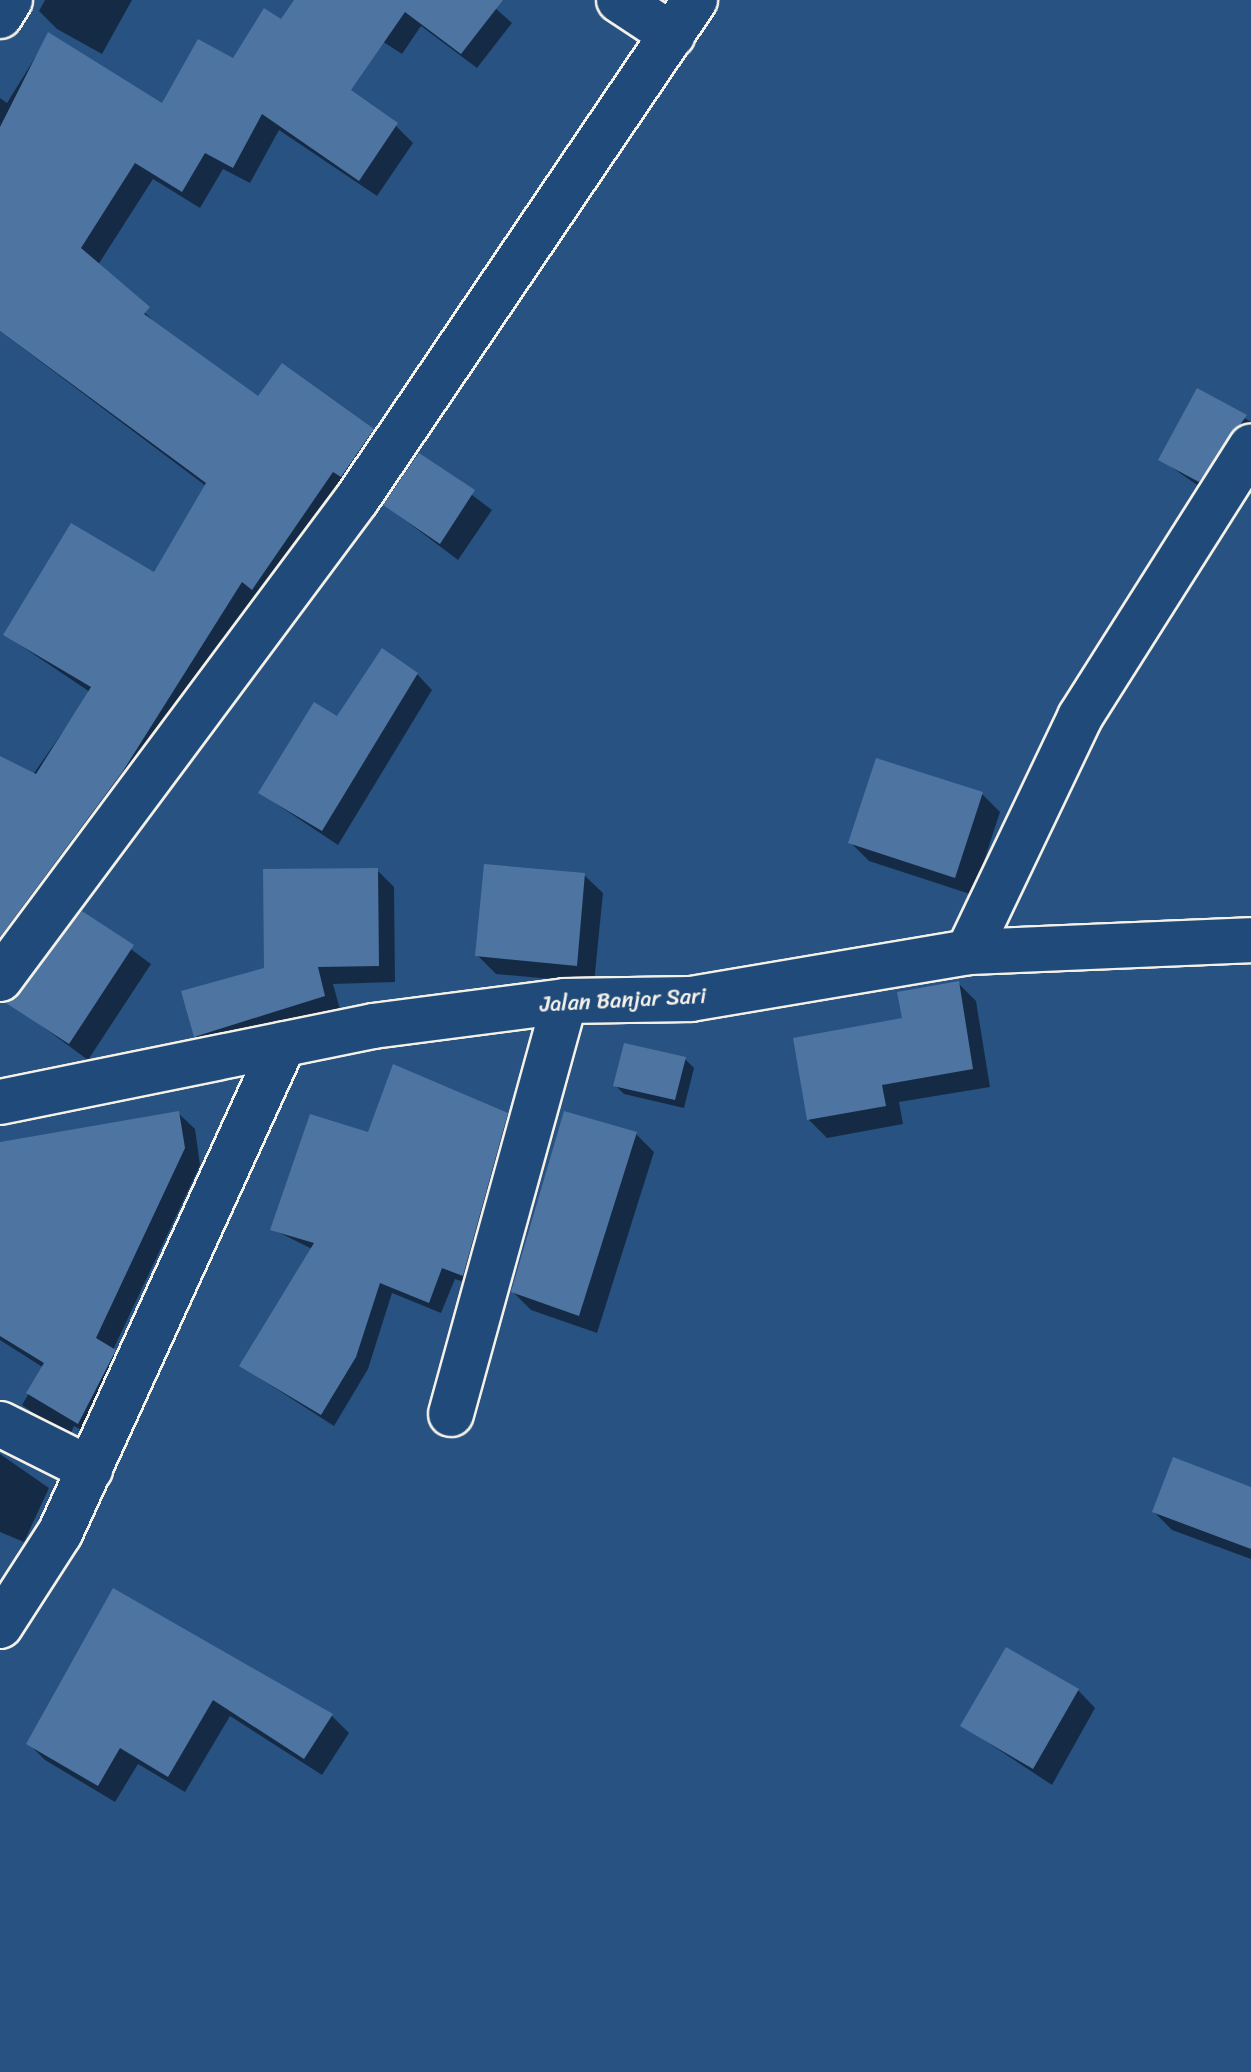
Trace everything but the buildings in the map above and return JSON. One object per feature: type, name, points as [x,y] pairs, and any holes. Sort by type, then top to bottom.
[{"type":"street","points":[[0,16],[10,0]]},
{"type":"street","points":[[0,979],[357,499],[684,17],[619,0]]},
{"type":"street","points":[[968,952],[1080,717],[1251,446]]},
{"type":"street","name":"Jalan Banjar Sari","points":[[0,1102],[283,1045],[565,1001],[691,999],[968,952],[1251,940]]},
{"type":"street","points":[[451,1414],[565,1001]]},
{"type":"street","points":[[0,1626],[90,1469],[283,1045]]},
{"type":"street","points":[[0,1424],[90,1469]]}]
